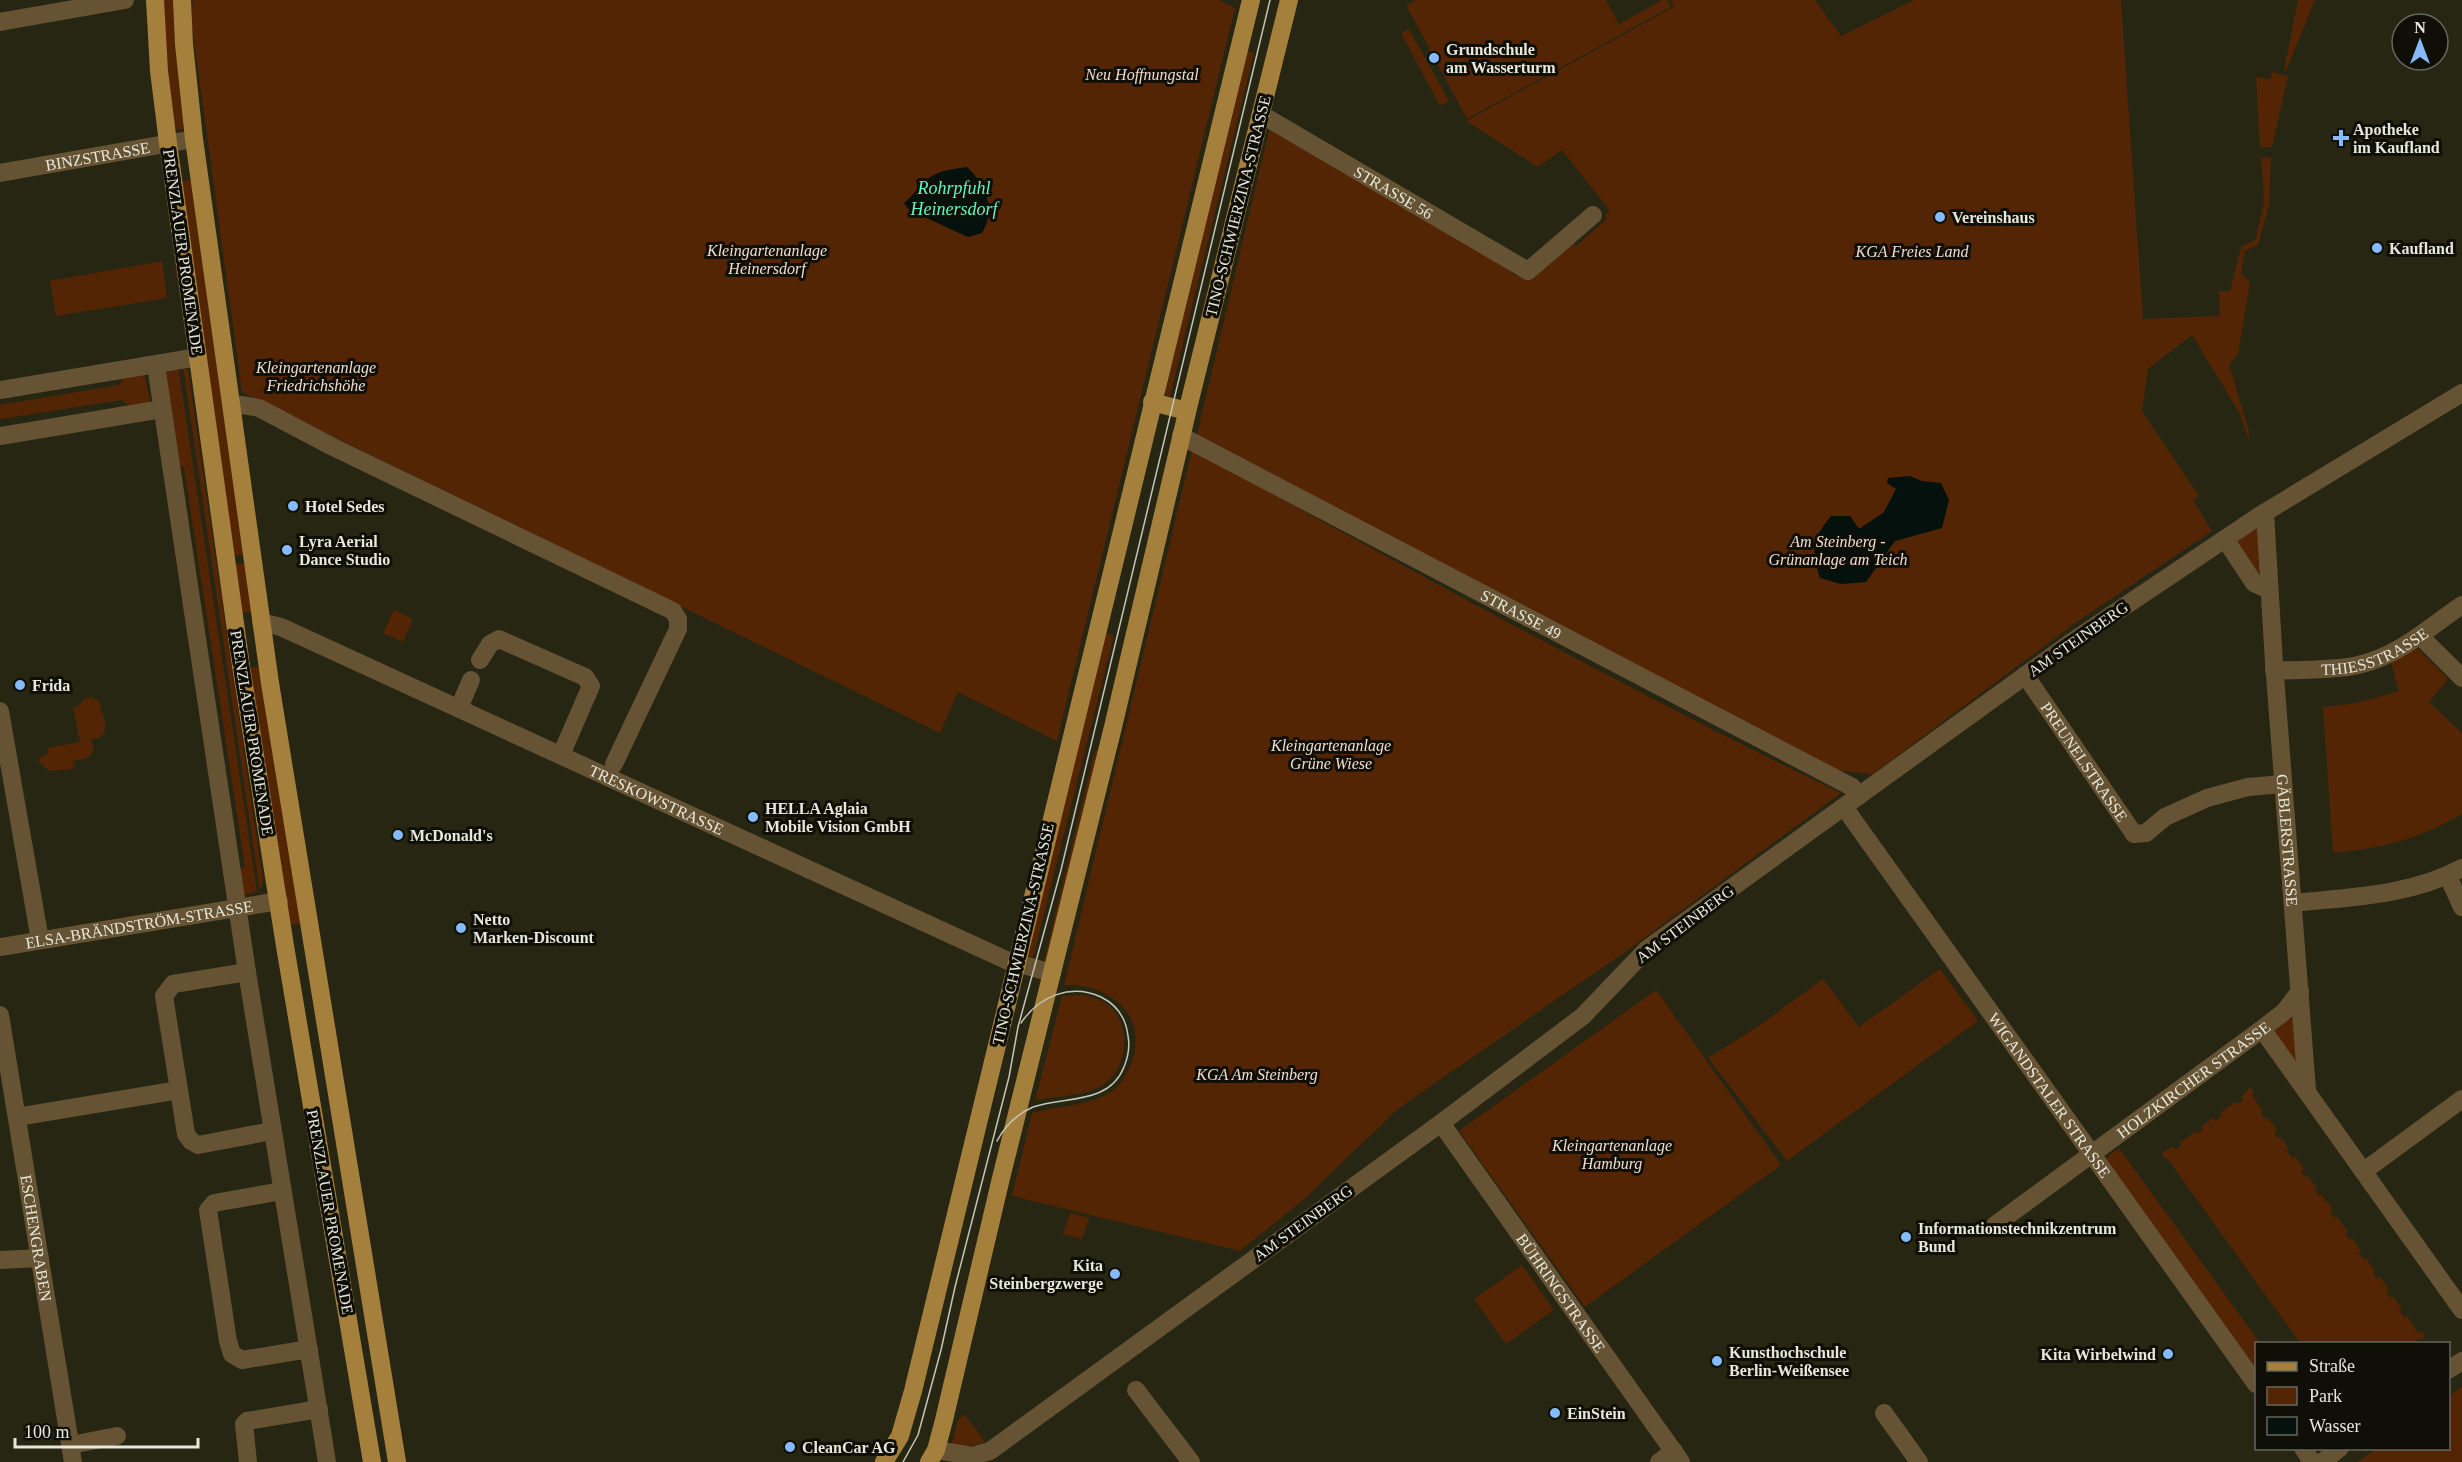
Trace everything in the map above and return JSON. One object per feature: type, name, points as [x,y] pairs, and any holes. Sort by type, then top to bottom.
[{"type":"main road","name":"PRENZLAUER PROMENADE","points":[[155,0],[159,71],[168,143],[233,610],[372,1462]]},
{"type":"main road","name":"PRENZLAUER PROMENADE","points":[[182,0],[184,53],[194,139],[261,622],[391,1461]]},
{"type":"main road","name":"TINO-SCHWIERZINA-STRASSE","points":[[884,1462],[900,1436],[911,1401],[1251,0]]},
{"type":"main road","name":"TINO-SCHWIERZINA-STRASSE","points":[[933,1456],[1289,0]]},
{"type":"main road","points":[[1152,402],[1187,411]]},
{"type":"street","points":[[0,22],[72,4],[125,0]]},
{"type":"street","name":"STRASSE 56","points":[[1260,116],[1269,119],[1528,271],[1593,215]]},
{"type":"street","name":"BINZSTRASSE","points":[[0,173],[194,139]]},
{"type":"street","points":[[0,390],[198,357]]},
{"type":"street","points":[[156,365],[237,909],[327,1462]]},
{"type":"street","name":"AM STEINBERG","points":[[933,1456],[972,1456],[990,1451],[1441,1123],[1583,1016],[1647,949],[2025,675],[2265,513],[2462,393]]},
{"type":"street","points":[[232,406],[259,408],[344,452],[673,612],[678,619],[678,629],[614,764]]},
{"type":"street","points":[[0,436],[162,409]]},
{"type":"street","name":"STRASSE 49","points":[[1181,436],[1852,787],[1852,802]]},
{"type":"street","name":"GÄBLERSTRASSE","points":[[2265,513],[2274,671],[2307,1090]]},
{"type":"street","points":[[2225,539],[2254,583],[2269,590]]},
{"type":"street","name":"THIESSTRASSE","points":[[2274,671],[2358,665],[2392,653],[2420,636],[2462,605]]},
{"type":"street","name":"TRESKOWSTRASSE","points":[[261,622],[281,627],[795,865],[1016,964],[1052,973]]},
{"type":"street","points":[[2420,636],[2462,678]]},
{"type":"street","points":[[480,660],[490,644],[499,639],[585,677],[591,686],[561,755]]},
{"type":"street","name":"PREUNELSTRASSE","points":[[2025,675],[2134,834],[2146,833],[2165,818],[2207,798],[2248,787],[2283,784]]},
{"type":"street","points":[[459,708],[471,680]]},
{"type":"street","points":[[0,711],[8,810],[40,940]]},
{"type":"street","name":"WIGANDSTALER STRASSE","points":[[1852,802],[2092,1153],[2255,1383]]},
{"type":"street","points":[[2293,903],[2360,898],[2418,885],[2455,872],[2462,907]]},
{"type":"street","name":"ELSA-BRÄNDSTRÖM-STRASSE","points":[[0,947],[279,902]]},
{"type":"street","points":[[247,972],[173,984],[164,996],[178,1090],[186,1134],[198,1145],[272,1131]]},
{"type":"street","name":"HOLZKIRCHER STRASSE","points":[[1995,1225],[2262,1029],[2285,1011],[2300,991]]},
{"type":"street","name":"ESCHENGRABEN","points":[[0,1015],[72,1453]]},
{"type":"street","points":[[2262,1029],[2462,1310]]},
{"type":"street","points":[[17,1117],[178,1090]]},
{"type":"street","points":[[2364,1171],[2462,1099]]},
{"type":"street","name":"BÜHRINGSTRASSE","points":[[1441,1123],[1671,1458]]},
{"type":"street","points":[[282,1191],[214,1203],[208,1210],[228,1341],[232,1354],[242,1360],[309,1349]]},
{"type":"street","points":[[0,1260],[40,1258]]},
{"type":"street","points":[[1136,1390],[1191,1462]]},
{"type":"street","points":[[248,1462],[243,1424],[248,1421],[319,1409]]},
{"type":"street","points":[[1884,1413],[1919,1462]]},
{"type":"street","points":[[72,1453],[117,1436]]},
{"type":"street","points":[[2322,1462],[2339,1450]]},
{"type":"green space","points":[[161,0],[177,0],[184,125],[182,129],[177,130],[171,113]]},
{"type":"green space","name":"Kleingartenanlage Heinersdorf","points":[[193,0],[1219,0],[1235,8],[1057,741],[958,692],[940,733],[242,392],[191,18]]},
{"type":"green space","points":[[1416,0],[1606,0],[1619,24],[1662,0],[1667,0],[1671,7],[1467,119],[1406,5]]},
{"type":"green space","name":"KGA Freies Land","points":[[1671,0],[1815,0],[1841,36],[1914,0],[2121,0],[2143,319],[2220,316],[2219,291],[2230,291],[2241,247],[2256,239],[2264,201],[2261,158],[2271,157],[2269,205],[2258,245],[2245,251],[2241,273],[2250,283],[2238,354],[2229,365],[2249,431],[2249,440],[2239,412],[2192,335],[2148,369],[2142,411],[2199,496],[2193,500],[2212,531],[2078,621],[1873,774],[1835,770],[1196,438],[1269,131],[1275,130],[1510,266],[1512,274],[1524,278],[1569,240],[1576,246],[1607,219],[1605,215],[1610,211],[1562,150],[1538,167],[1466,121],[1674,7]]},
{"type":"green space","points":[[2298,0],[2315,0],[2286,71],[2284,70]]},
{"type":"green space","points":[[1409,29],[1449,101],[1440,106],[1401,33]]},
{"type":"green space","points":[[1245,50],[1254,53],[1170,397],[1165,394]]},
{"type":"green space","points":[[2272,72],[2288,76],[2272,147],[2260,147],[2256,77],[2270,79]]},
{"type":"green space","points":[[194,179],[246,554],[232,556],[179,182]]},
{"type":"green space","points":[[162,261],[167,298],[56,316],[50,281]]},
{"type":"green space","points":[[178,365],[257,892],[242,895],[239,869],[245,867],[184,467],[174,461],[164,374],[170,368]]},
{"type":"green space","points":[[183,366],[188,369],[263,881],[260,892]]},
{"type":"green space","points":[[144,374],[150,400],[146,405],[132,407],[122,400],[0,419],[0,405],[119,385],[125,376]]},
{"type":"green space","name":"Kleingartenanlage Grüne Wiese","points":[[1192,450],[1595,669],[1841,793],[1628,950],[1399,1108],[1303,1200],[1240,1251],[1012,1196],[1032,1113],[1085,1102],[1106,1095],[1122,1081],[1135,1049],[1135,1033],[1131,1019],[1111,997],[1097,990],[1064,985]]},
{"type":"green space","points":[[2255,527],[2258,530],[2259,575],[2233,543]]},
{"type":"green space","points":[[246,563],[253,612],[241,613],[235,564]]},
{"type":"green space","points":[[394,610],[413,619],[403,642],[383,633]]},
{"type":"green space","points":[[1104,633],[1114,635],[1033,958],[1025,956]]},
{"type":"green space","points":[[2417,648],[2448,679],[2429,702],[2462,733],[2462,814],[2414,837],[2385,845],[2333,853],[2323,707],[2357,703],[2399,691],[2391,662]]},
{"type":"green space","points":[[262,667],[301,924],[289,925],[248,668]]},
{"type":"green space","points":[[91,697],[99,701],[105,722],[105,732],[99,738],[91,739],[94,749],[92,753],[85,759],[72,761],[75,764],[72,769],[49,771],[39,762],[39,758],[48,753],[48,748],[80,742],[73,707]]},
{"type":"green space","points":[[1095,750],[1099,751],[1048,962],[1044,961]]},
{"type":"green space","points":[[1940,969],[1978,1021],[1787,1161],[1708,1058],[1760,1025],[1823,979],[1859,1027]]},
{"type":"green space","name":"Kleingartenanlage Hamburg","points":[[1656,990],[1781,1165],[1585,1307],[1459,1131]]},
{"type":"green space","points":[[1084,995],[1110,1006],[1122,1025],[1124,1047],[1118,1068],[1111,1078],[1096,1089],[1035,1101],[1062,996]]},
{"type":"green space","points":[[2289,1018],[2293,1020],[2297,1060],[2295,1062],[2271,1028]]},
{"type":"green space","points":[[2250,1087],[2254,1093],[2252,1095],[2263,1111],[2261,1113],[2277,1130],[2274,1133],[2278,1138],[2281,1137],[2292,1158],[2295,1156],[2304,1169],[2301,1171],[2305,1177],[2308,1176],[2317,1188],[2315,1190],[2319,1196],[2321,1194],[2333,1210],[2330,1212],[2335,1218],[2337,1217],[2348,1232],[2345,1234],[2350,1240],[2352,1238],[2361,1251],[2359,1253],[2363,1259],[2366,1258],[2375,1271],[2373,1273],[2377,1279],[2380,1277],[2389,1290],[2386,1292],[2402,1309],[2400,1311],[2404,1318],[2407,1316],[2418,1333],[2421,1331],[2425,1337],[2415,1342],[2299,1342],[2167,1158],[2165,1159],[2161,1153],[2173,1147],[2176,1150],[2181,1145],[2180,1143],[2195,1131],[2197,1134],[2203,1129],[2201,1127],[2213,1118],[2216,1120],[2222,1116],[2220,1113],[2235,1102],[2237,1104],[2243,1100],[2241,1097]]},
{"type":"green space","points":[[2119,1148],[2259,1342],[2255,1342],[2255,1372],[2104,1159]]},
{"type":"green space","points":[[1070,1213],[1089,1218],[1082,1239],[1063,1234]]},
{"type":"green space","points":[[1522,1265],[1554,1310],[1506,1344],[1474,1299]]},
{"type":"green space","points":[[2462,1386],[2462,1462],[2357,1462],[2375,1450],[2450,1450],[2450,1395]]},
{"type":"green space","points":[[964,1414],[985,1442],[961,1448],[951,1447],[958,1420]]},
{"type":"water","name":"Rohrpfuhl Heinersdorf","points":[[967,167],[974,174],[987,198],[989,215],[982,233],[968,237],[909,210],[904,203],[933,175]]},
{"type":"water","points":[[1910,476],[1922,481],[1941,483],[1949,500],[1942,528],[1895,541],[1866,582],[1841,584],[1820,578],[1815,560],[1815,545],[1820,531],[1831,516],[1850,516],[1859,529],[1884,512],[1896,489],[1887,483],[1888,478]]},
{"type":"tram line","points":[[903,1462],[918,1435],[941,1350],[1009,1077],[1018,1027],[1061,870],[1270,0]]},
{"type":"tram line","points":[[997,1141],[1012,1121],[1033,1107],[1085,1097],[1108,1088],[1117,1079],[1128,1055],[1127,1029],[1120,1013],[1107,1000],[1090,993],[1067,992],[1046,999],[1021,1023]]},
{"type":"place","name":"Grundschule am Wasserturm","points":[[1434,58]]},
{"type":"place","name":"Apotheke im Kaufland","points":[[2341,138]]},
{"type":"place","name":"Vereinshaus","points":[[1940,217]]},
{"type":"place","name":"Kaufland","points":[[2377,248]]},
{"type":"place","name":"Hotel Sedes","points":[[293,506]]},
{"type":"place","name":"Lyra Aerial Dance Studio","points":[[287,550]]},
{"type":"place","name":"Frida","points":[[20,685]]},
{"type":"place","name":"HELLA Aglaia Mobile Vision GmbH","points":[[753,817]]},
{"type":"place","name":"McDonald's","points":[[398,835]]},
{"type":"place","name":"Netto Marken-Discount","points":[[461,928]]},
{"type":"place","name":"Informationstechnikzentrum Bund","points":[[1906,1237]]},
{"type":"place","name":"Kita Steinbergzwerge","points":[[1115,1274]]},
{"type":"place","name":"Kita Wirbelwind","points":[[2168,1354]]},
{"type":"place","name":"Kunsthochschule Berlin-Weißensee","points":[[1717,1361]]},
{"type":"place","name":"EinStein","points":[[1555,1413]]},
{"type":"place","name":"CleanCar AG","points":[[790,1447]]},
{"type":"park label","name":"Neu Hoffnungstal","points":[[1142,74]]},
{"type":"park label","name":"Kleingartenanlage Friedrichshöhe","points":[[316,376]]},
{"type":"park label","name":"Am Steinberg - Grünanlage am Teich","points":[[1838,550]]},
{"type":"park label","name":"KGA Am Steinberg","points":[[1257,1074]]}]
